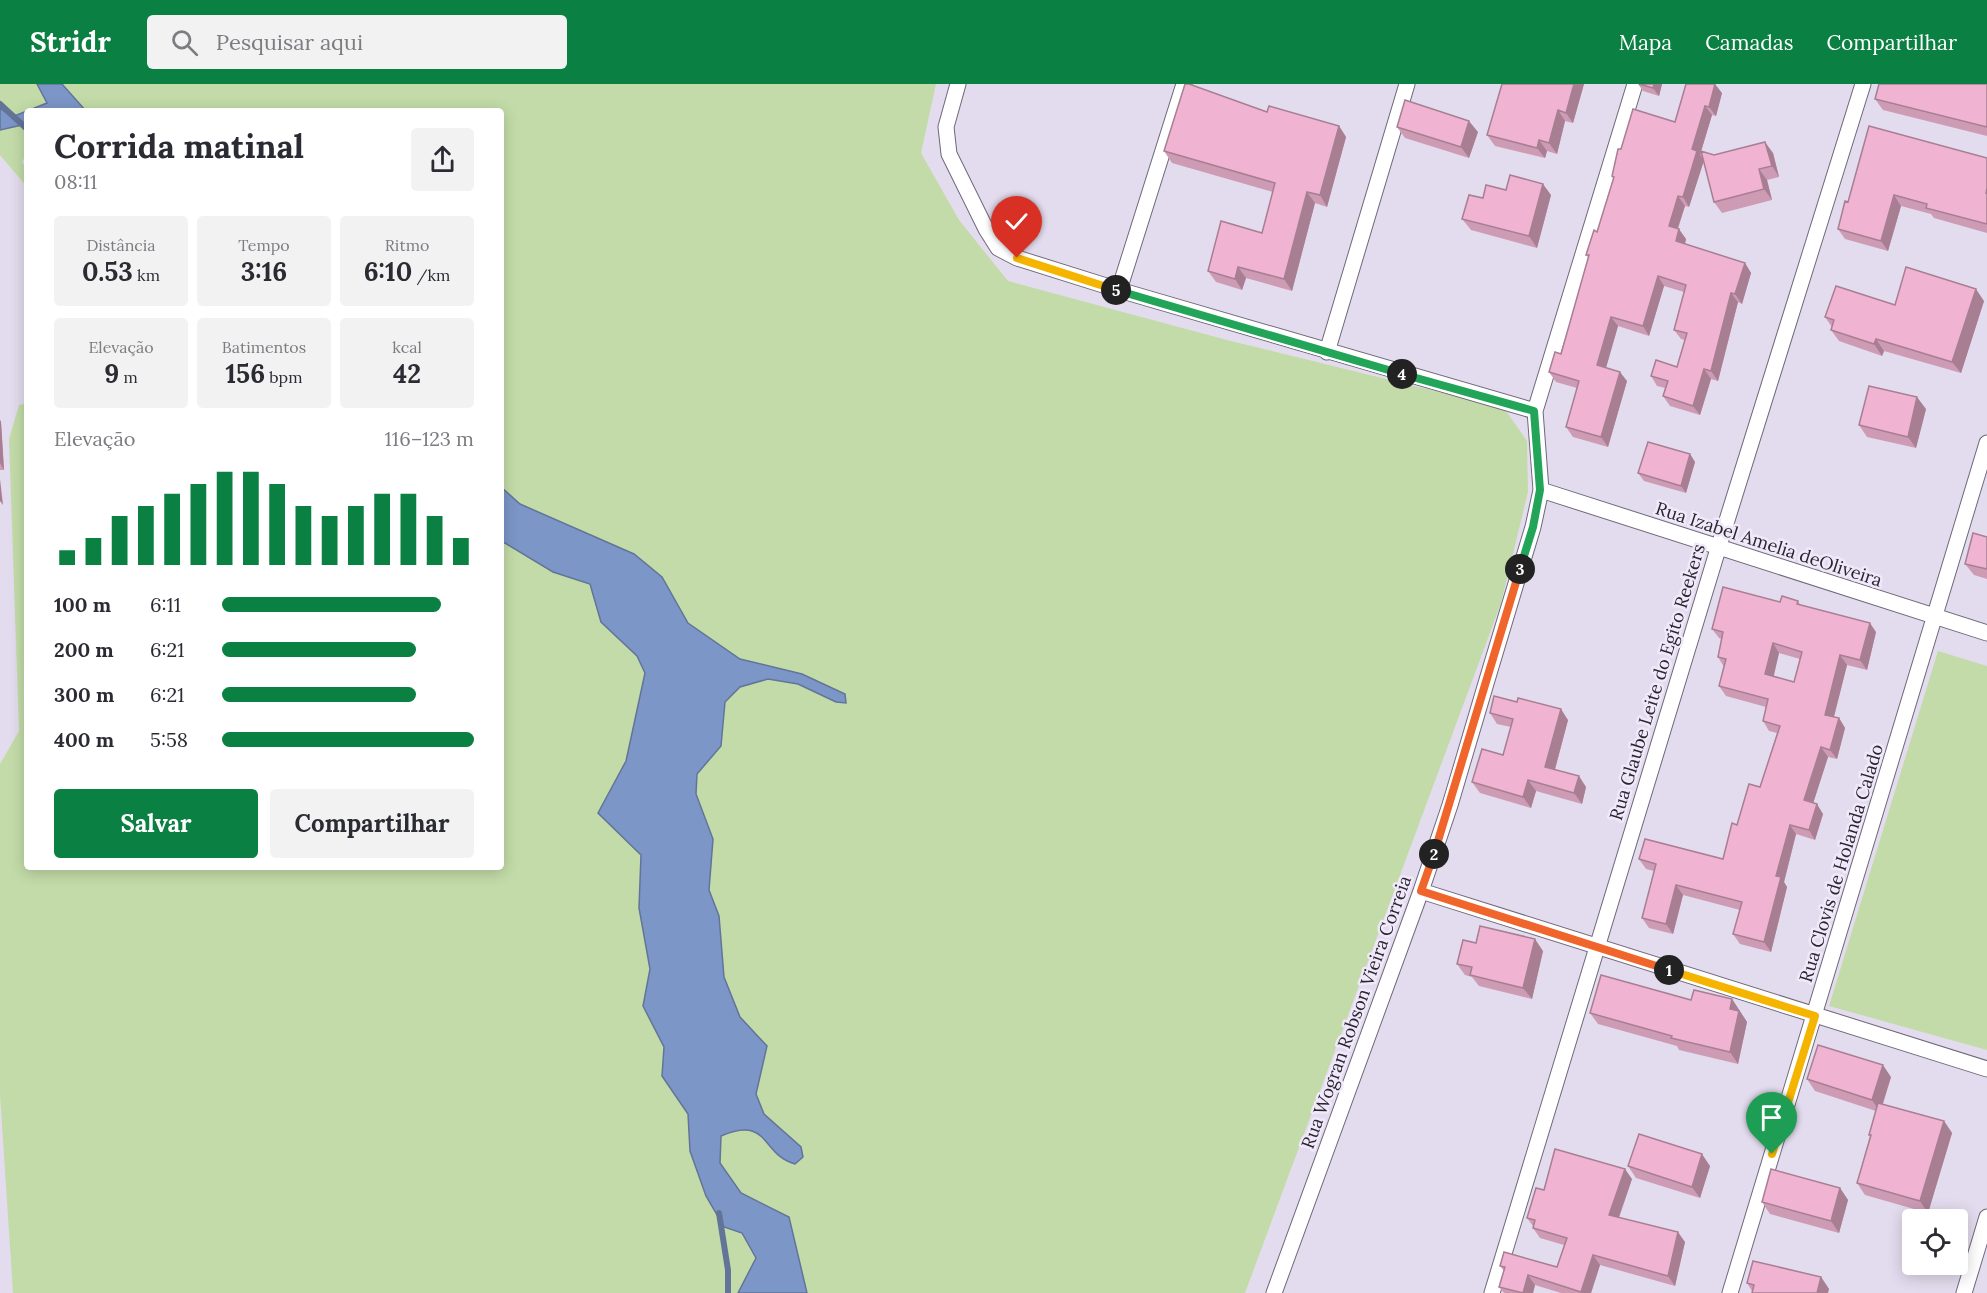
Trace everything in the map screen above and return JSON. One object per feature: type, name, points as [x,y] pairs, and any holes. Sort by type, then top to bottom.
[{"type":"street","points":[[958,84],[946,127],[949,154],[986,229],[998,248],[1017,258],[1119,290],[1534,411]]},
{"type":"street","points":[[1119,290],[1184,84]]},
{"type":"street","points":[[1327,352],[1407,84]]},
{"type":"street","name":"Rua Wogran Robson Vieira Correia","points":[[1274,1293],[1421,891],[1491,669],[1533,527],[1540,490],[1534,411],[1635,84]]},
{"type":"street","name":"Rua Glaube Leite do Egito Reekers","points":[[1492,1293],[1718,549],[1863,84]]},
{"type":"street","name":"Rua Clovis de Holanda Calado","points":[[1730,1293],[1987,443]]},
{"type":"street","name":"Rua Izabel Amelia deOliveira","points":[[1540,490],[1718,549],[1987,633]]},
{"type":"street","points":[[1421,891],[1987,1069]]},
{"type":"street","points":[[1964,1293],[1987,1216]]},
{"type":"green space","points":[[0,84],[37,84],[47,103],[34,108],[24,108],[24,112],[12,117],[0,108]]},
{"type":"green space","points":[[63,84],[936,84],[921,153],[959,220],[1008,281],[1227,340],[1504,408],[1527,441],[1528,492],[1501,603],[1245,1293],[807,1293],[789,1217],[741,1193],[720,1163],[721,1136],[743,1130],[758,1134],[785,1161],[801,1147],[764,1114],[755,1094],[767,1046],[740,1017],[724,977],[719,916],[709,890],[713,839],[696,794],[697,774],[721,746],[725,702],[740,687],[768,679],[798,684],[836,702],[802,674],[740,659],[688,623],[662,577],[634,554],[520,504],[504,490],[504,108],[83,108]]},
{"type":"green space","points":[[24,125],[24,158],[22,162],[24,183],[0,155],[0,130]]},
{"type":"green space","points":[[24,404],[24,870],[504,870],[504,543],[553,572],[590,584],[601,622],[637,656],[645,673],[626,761],[598,813],[641,855],[639,908],[650,969],[643,1006],[664,1047],[662,1076],[688,1114],[690,1151],[724,1227],[742,1233],[756,1258],[738,1293],[13,1293],[0,1094],[0,764],[19,731],[9,439],[19,405]]},
{"type":"green space","points":[[1938,651],[1987,666],[1987,1050],[1829,1006]]},
{"type":"water","points":[[37,84],[62,84],[83,108],[34,108],[47,103]]},
{"type":"water","points":[[0,108],[12,117],[24,112],[24,125],[0,130]]},
{"type":"water","points":[[504,490],[520,504],[634,554],[662,577],[688,623],[740,659],[802,674],[845,694],[846,703],[836,702],[798,684],[768,679],[740,687],[725,702],[721,746],[697,774],[696,794],[713,839],[709,890],[719,916],[724,977],[740,1017],[767,1046],[756,1094],[764,1114],[801,1147],[803,1157],[795,1164],[784,1159],[757,1133],[748,1130],[721,1136],[720,1163],[741,1193],[789,1217],[807,1293],[738,1293],[756,1258],[742,1233],[724,1227],[706,1196],[690,1151],[688,1114],[662,1076],[664,1047],[643,1006],[650,969],[639,908],[641,855],[598,813],[626,761],[645,673],[637,656],[601,622],[590,584],[553,572],[505,543]]},
{"type":"building","points":[[1185,84],[1267,112],[1269,106],[1339,126],[1320,195],[1307,192],[1284,279],[1238,267],[1235,279],[1208,271],[1221,221],[1262,233],[1275,183],[1164,151]]},
{"type":"building","points":[[1502,84],[1574,84],[1566,113],[1558,110],[1549,143],[1539,140],[1537,148],[1487,135]]},
{"type":"building","points":[[1639,84],[1654,84],[1653,88]]},
{"type":"building","points":[[1686,84],[1715,84],[1709,107],[1705,106],[1692,149],[1697,151],[1683,197],[1678,196],[1669,226],[1679,229],[1676,241],[1745,263],[1735,294],[1731,293],[1711,371],[1704,369],[1693,406],[1663,396],[1668,381],[1651,376],[1656,360],[1677,367],[1687,333],[1674,330],[1686,285],[1658,276],[1643,326],[1611,317],[1597,365],[1620,372],[1601,437],[1566,427],[1579,381],[1549,372],[1555,352],[1561,354],[1589,255],[1586,255],[1594,230],[1597,232],[1614,177],[1612,176],[1618,149],[1621,149],[1633,109],[1675,122]]},
{"type":"building","points":[[1879,84],[1987,84],[1987,127],[1875,99]]},
{"type":"building","points":[[1405,100],[1469,121],[1461,147],[1397,127]]},
{"type":"building","points":[[1869,126],[1987,158],[1987,224],[1926,208],[1927,204],[1894,195],[1881,241],[1838,229]]},
{"type":"building","points":[[1765,142],[1772,166],[1759,169],[1764,189],[1714,202],[1701,151],[1714,155]]},
{"type":"building","points":[[1510,175],[1543,184],[1529,236],[1462,219],[1469,195],[1483,198],[1486,185],[1506,190]]},
{"type":"building","points":[[1906,267],[1976,289],[1952,362],[1876,339],[1874,344],[1831,330],[1834,320],[1825,317],[1836,286],[1895,305]]},
{"type":"building","points":[[1869,386],[1917,397],[1908,437],[1859,425]]},
{"type":"building","points":[[1648,442],[1690,454],[1681,486],[1638,473]]},
{"type":"building","points":[[1973,533],[1987,537],[1987,569],[1965,564]]},
{"type":"building","points":[[1723,587],[1780,602],[1782,596],[1798,601],[1797,604],[1870,623],[1860,660],[1840,655],[1825,715],[1839,718],[1830,750],[1821,747],[1804,800],[1817,804],[1809,830],[1790,825],[1776,876],[1781,877],[1764,942],[1733,934],[1742,902],[1676,885],[1666,924],[1642,918],[1656,864],[1639,859],[1645,839],[1723,859],[1732,823],[1737,825],[1749,784],[1760,787],[1780,726],[1763,721],[1768,699],[1719,686],[1726,659],[1718,657],[1723,632],[1712,629]],"holes":[[[1773,643],[1802,652],[1794,682],[1765,674]]]},
{"type":"building","points":[[1494,696],[1517,702],[1518,698],[1561,709],[1545,767],[1579,776],[1574,793],[1528,780],[1523,797],[1472,782],[1482,749],[1503,755],[1513,719],[1490,713]]},
{"type":"building","points":[[1480,926],[1535,939],[1523,988],[1470,975],[1472,967],[1457,964],[1463,940],[1476,943]]},
{"type":"building","points":[[1601,975],[1691,1000],[1694,990],[1732,999],[1730,1009],[1739,1011],[1730,1052],[1671,1038],[1672,1036],[1590,1013]]},
{"type":"building","points":[[1818,1045],[1883,1065],[1872,1100],[1807,1079]]},
{"type":"building","points":[[1878,1103],[1944,1121],[1920,1201],[1857,1183]]},
{"type":"building","points":[[1639,1134],[1702,1154],[1692,1187],[1628,1166]]},
{"type":"building","points":[[1555,1149],[1625,1169],[1609,1215],[1678,1232],[1668,1276],[1593,1255],[1581,1292],[1528,1275],[1523,1293],[1499,1287],[1505,1267],[1500,1266],[1504,1252],[1557,1267],[1567,1238],[1533,1228],[1535,1220],[1527,1218],[1536,1188],[1544,1190]]},
{"type":"building","points":[[1771,1169],[1840,1188],[1831,1221],[1762,1202]]},
{"type":"building","points":[[1753,1261],[1821,1277],[1817,1293],[1752,1293],[1754,1285],[1747,1283]]},
{"type":"waterway","points":[[0,104],[24,126]]},
{"type":"waterway","points":[[719,1213],[728,1270],[728,1293]]},
{"type":"route","points":[[1017,258],[1327,352],[1534,411],[1539,453],[1540,490],[1533,527],[1450,805],[1421,891],[1815,1016],[1772,1154]]}]
